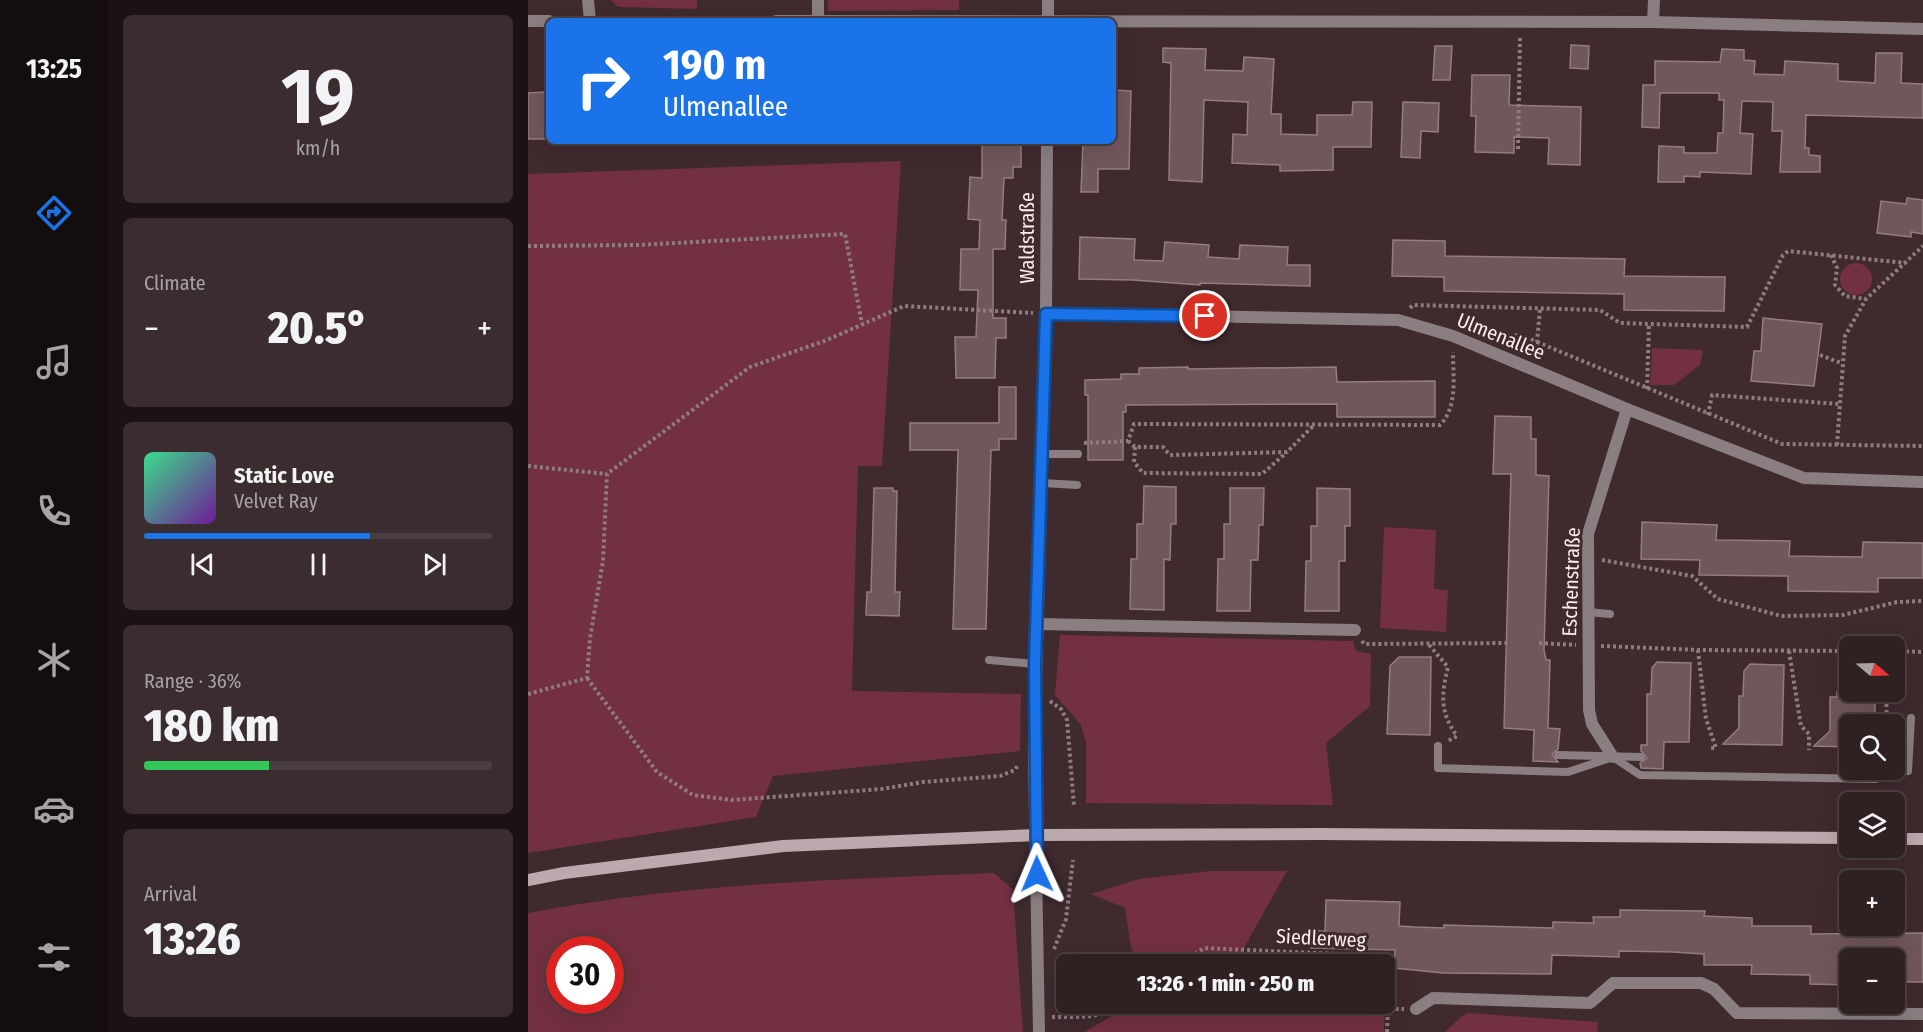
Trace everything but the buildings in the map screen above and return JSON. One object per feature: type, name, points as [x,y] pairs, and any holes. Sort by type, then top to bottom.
[{"type":"main road","points":[[528,880],[564,873],[783,846],[1036,835],[1330,834],[1839,838]]},
{"type":"main road","points":[[1905,839],[1923,839]]},
{"type":"street","points":[[588,0],[590,18]]},
{"type":"street","points":[[818,0],[818,18]]},
{"type":"street","points":[[1048,0],[1048,18]]},
{"type":"street","points":[[1653,22],[1654,0]]},
{"type":"street","points":[[1116,20],[1653,22],[1923,29]]},
{"type":"street","points":[[528,21],[546,21]]},
{"type":"street","name":"Waldstraße","points":[[1039,1032],[1035,664],[1046,314],[1047,144]]},
{"type":"street","name":"Ulmenallee","points":[[1046,314],[1398,320],[1453,336],[1627,409],[1804,478],[1923,482]]},
{"type":"street","name":"Eschenstraße","points":[[1613,756],[1590,717],[1587,645],[1588,534],[1627,409]]},
{"type":"street","points":[[1037,624],[1355,630]]},
{"type":"street","points":[[1416,1009],[1433,998],[1590,1003],[1613,983],[1701,983],[1714,989],[1737,1013],[1923,1014]]},
{"type":"lane","points":[[1042,454],[1078,454]]},
{"type":"lane","points":[[1042,483],[1077,485]]},
{"type":"lane","points":[[1588,612],[1610,614]]},
{"type":"lane","points":[[989,660],[1035,664]]},
{"type":"lane","points":[[1908,771],[1911,718]]},
{"type":"lane","points":[[1438,746],[1438,768],[1568,772],[1613,756]]},
{"type":"lane","points":[[1558,755],[1641,757]]},
{"type":"lane","points":[[1613,756],[1640,775],[1709,773],[1839,776]]},
{"type":"path","points":[[1518,149],[1521,21]]},
{"type":"path","points":[[528,246],[638,245],[845,234],[862,324]]},
{"type":"path","points":[[1837,445],[1841,363],[1845,336],[1866,299],[1923,246]]},
{"type":"path","points":[[1398,320],[1413,305],[1600,310],[1620,323],[1747,327],[1783,255],[1788,251],[1906,263]]},
{"type":"path","points":[[1831,255],[1838,268],[1835,285],[1845,296],[1866,299]]},
{"type":"path","points":[[528,466],[607,474],[750,367],[827,340],[904,306],[1046,314]]},
{"type":"path","points":[[1537,342],[1540,309]]},
{"type":"path","points":[[1647,389],[1648,324]]},
{"type":"path","points":[[1488,351],[1518,334],[1782,444],[1923,446]]},
{"type":"path","points":[[1128,441],[1134,424],[1440,425],[1449,416],[1452,402],[1453,336]]},
{"type":"path","points":[[1820,355],[1841,363]]},
{"type":"path","points":[[1708,415],[1712,395],[1839,404]]},
{"type":"path","points":[[1135,447],[1134,462],[1143,473],[1262,474],[1313,425]]},
{"type":"path","points":[[1075,443],[1128,441],[1135,447],[1162,447],[1170,455],[1287,452]]},
{"type":"path","points":[[607,474],[603,561],[590,638],[587,678],[657,772],[693,795],[732,800],[882,789],[923,782],[1000,776],[1015,770],[1020,763]]},
{"type":"path","points":[[1588,558],[1692,576],[1718,599],[1781,616],[1843,615],[1897,602],[1923,600]]},
{"type":"path","points":[[1355,630],[1364,644],[1510,643]]},
{"type":"path","points":[[1539,643],[1698,650],[1839,651]]},
{"type":"path","points":[[1429,644],[1448,667],[1442,708],[1447,723],[1457,736],[1438,746]]},
{"type":"path","points":[[1698,650],[1706,719],[1716,743],[1716,748],[1711,748]]},
{"type":"path","points":[[1789,651],[1800,726],[1809,734],[1809,750]]},
{"type":"path","points":[[1905,651],[1923,652]]},
{"type":"path","points":[[528,694],[587,678]]},
{"type":"path","points":[[1035,700],[1053,701],[1067,720],[1074,806]]},
{"type":"path","points":[[1052,952],[1063,930],[1073,860]]},
{"type":"path","name":"Siedlerweg","points":[[1195,954],[1204,948],[1338,954]]},
{"type":"path","points":[[1395,1009],[1416,1009]]},
{"type":"path","points":[[1039,1016],[1089,1017],[1102,1014]]},
{"type":"path","name":"Siedlerweg","points":[[1387,1032],[1388,1014]]},
{"type":"shaded area","points":[[611,0],[697,0],[697,9],[618,7]]},
{"type":"shaded area","points":[[828,0],[959,0],[959,10],[828,11]]},
{"type":"shaded area","points":[[901,161],[882,466],[858,466],[852,691],[1021,694],[1020,751],[773,776],[756,817],[528,853],[528,174]]},
{"type":"shaded area","points":[[1856,263],[1867,268],[1872,279],[1867,290],[1856,295],[1845,290],[1840,279],[1845,268]]},
{"type":"shaded area","points":[[1652,348],[1703,350],[1700,365],[1674,385],[1650,385]]},
{"type":"shaded area","points":[[1384,527],[1436,530],[1434,589],[1448,590],[1446,632],[1380,628]]},
{"type":"shaded area","points":[[1060,635],[1353,641],[1356,651],[1371,654],[1370,706],[1326,743],[1333,805],[1086,803],[1086,743],[1081,725],[1055,695]]},
{"type":"shaded area","points":[[1210,871],[1287,871],[1241,954],[1135,954],[1131,948],[1125,908],[1091,894],[1139,879]]},
{"type":"shaded area","points":[[994,873],[1013,890],[1023,1032],[528,1032],[528,913],[643,895],[818,881]]},
{"type":"shaded area","points":[[1468,1013],[1598,1022],[1597,1032],[1445,1032]]},
{"type":"shaded area","points":[[1116,1014],[1385,1014],[1384,1032],[1084,1032]]},
{"type":"route","points":[[1037,874],[1034,758],[1035,664],[1046,314],[1205,316]]}]
